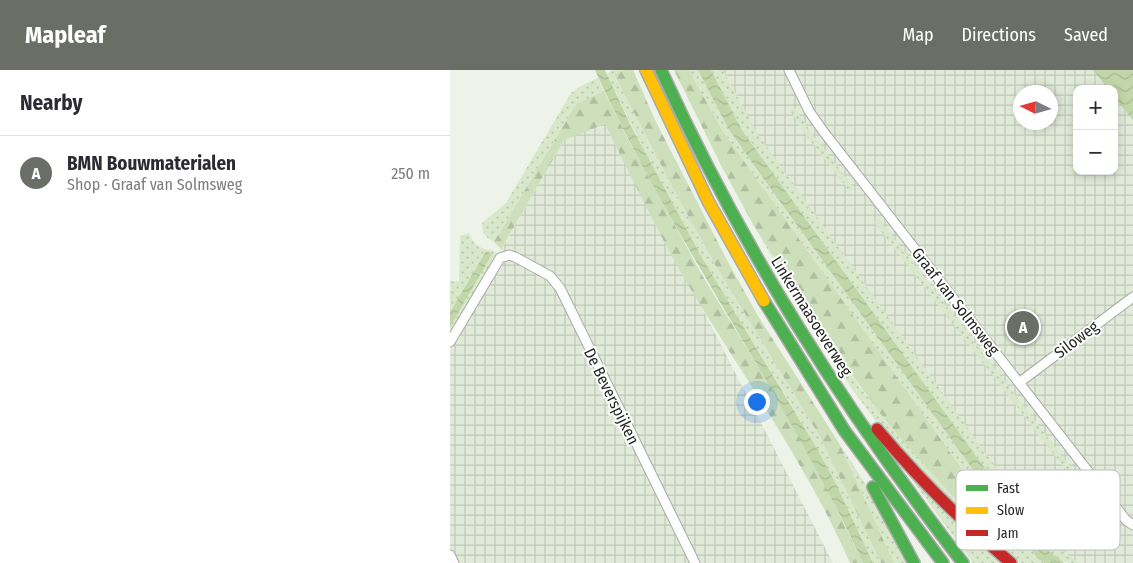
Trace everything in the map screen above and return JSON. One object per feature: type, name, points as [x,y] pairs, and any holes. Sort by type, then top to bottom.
[{"type":"highway","name":"Linkermaasoeverweg","points":[[646,70],[689,163],[756,290],[831,411],[943,563]]},
{"type":"highway","name":"Linkermaasoeverweg","points":[[662,70],[733,216],[770,281],[816,356],[903,485],[963,563]]},
{"type":"highway","points":[[816,356],[836,375],[905,464],[956,516]]},
{"type":"highway","points":[[831,411],[843,439],[890,515],[914,563]]},
{"type":"highway","points":[[995,550],[1011,563]]},
{"type":"street","name":"Graaf van Solmsweg","points":[[789,70],[809,110],[823,130],[1088,470]]},
{"type":"street","name":"De Beverspijken","points":[[450,342],[496,263],[504,256],[515,257],[550,276],[560,288],[695,563]]},
{"type":"street","name":"Siloweg","points":[[1020,382],[1133,297]]},
{"type":"street","name":"Graaf van Solmsweg","points":[[1120,512],[1133,525]]},
{"type":"street","points":[[450,555],[454,563]]},
{"type":"shaded area","points":[[612,70],[624,70],[614,74],[675,192],[714,263],[819,435],[881,563],[873,563],[818,451],[676,211],[607,74]]},
{"type":"shaded area","points":[[689,70],[698,70],[728,128],[973,470],[962,470],[722,130]]},
{"type":"shaded area","points":[[711,70],[723,70],[757,133],[998,470],[986,470],[742,130]]},
{"type":"shaded area","points":[[719,70],[1133,70],[1133,563],[1078,563],[1056,550],[1120,550],[1120,470],[994,470],[749,130]]},
{"type":"shaded area","points":[[598,78],[604,91],[576,104],[494,242],[483,232],[482,223],[506,203],[571,93]]},
{"type":"shaded area","points":[[795,108],[812,134],[854,188],[850,192],[790,111]]},
{"type":"shaded area","points":[[606,121],[833,563],[450,563],[450,339],[568,133]]},
{"type":"shaded area","points":[[879,219],[1073,470],[1066,470],[874,222]]},
{"type":"shaded area","points":[[754,226],[861,388],[936,477],[956,497],[956,505],[886,435],[852,389],[825,349]]},
{"type":"shaded area","points":[[469,233],[476,244],[485,249],[490,249],[497,254],[450,334],[450,327],[487,252],[450,312],[450,281],[459,281],[460,236]]},
{"type":"shaded area","points":[[839,443],[876,500],[907,563],[894,563]]},
{"type":"shaded area","points":[[890,450],[956,513],[956,540]]},
{"type":"shaded area","points":[[963,550],[994,550],[1008,563],[973,563]]},
{"type":"shaded area","points":[[1003,550],[1031,550],[1044,563],[1020,563]]},
{"type":"shaded area","points":[[1047,550],[1062,550],[1079,563],[1063,562]]},
{"type":"green space","points":[[624,70],[633,70],[656,122],[728,262],[758,316],[839,443],[894,563],[881,563],[819,435],[714,263],[675,192],[614,74]]},
{"type":"green space","points":[[674,70],[689,70],[722,130],[962,470],[956,470],[956,498],[901,439],[845,365],[754,226],[723,169]]},
{"type":"green space","points":[[604,91],[702,275],[780,403],[817,469],[863,563],[850,563],[816,494],[778,428],[696,298],[672,255],[605,124],[563,142],[502,250],[494,242],[576,104]]},
{"type":"water","points":[[595,70],[605,70],[631,126],[701,256],[819,452],[873,563],[863,563],[799,438],[658,195],[625,133]]},
{"type":"water","points":[[698,70],[711,70],[742,130],[986,470],[973,470],[728,128]]},
{"type":"water","points":[[1093,70],[1133,70],[1133,120],[1118,102],[1118,85],[1105,85]]},
{"type":"water","points":[[486,251],[492,254],[450,327],[450,312]]},
{"type":"water","points":[[1031,550],[1048,550],[1064,563],[1044,563]]},
{"type":"traffic: fast","points":[[661,70],[726,201],[797,326],[876,445],[963,563]]},
{"type":"traffic: fast","points":[[764,301],[844,430],[943,563]]},
{"type":"traffic: fast","points":[[873,487],[914,563]]},
{"type":"traffic: slow","points":[[646,70],[708,201],[764,301]]},
{"type":"traffic: jam","points":[[877,429],[908,465],[956,514]]},
{"type":"traffic: jam","points":[[996,550],[1011,563]]},
{"type":"place","name":"BMN Bouwmaterialen","points":[[1023,327]]}]
